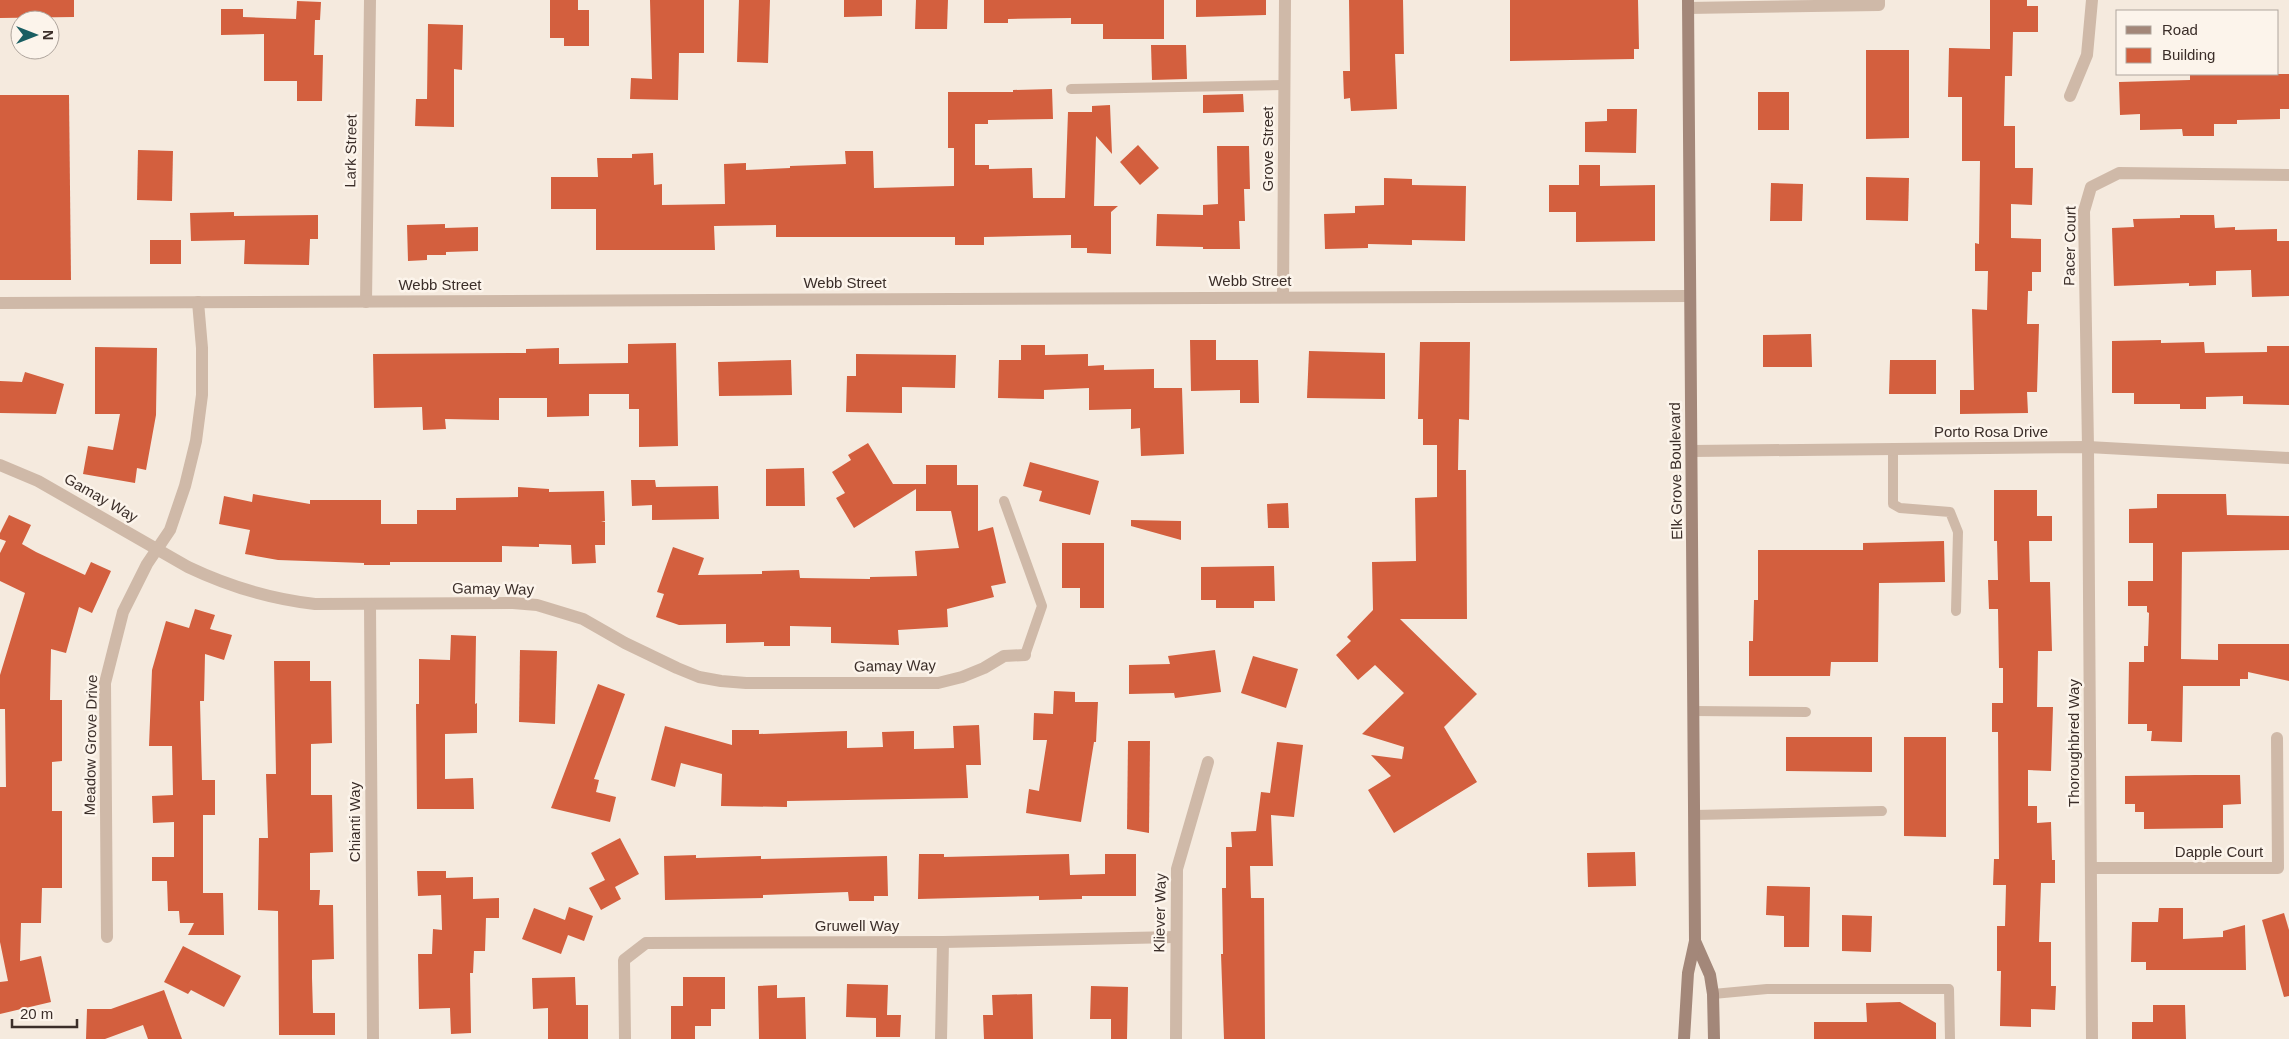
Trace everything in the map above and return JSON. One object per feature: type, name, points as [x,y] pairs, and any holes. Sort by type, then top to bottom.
[{"type":"main road","name":"Elk Grove Boulevard","points":[[1684,1039],[1688,973],[1695,941],[1688,4]]},
{"type":"main road","name":"Elk Grove Boulevard","points":[[1695,941],[1710,975],[1713,994],[1714,1039]]},
{"type":"street","name":"Lark Street","points":[[366,302],[370,0]]},
{"type":"street","name":"Grove Street","points":[[1283,297],[1284,0]]},
{"type":"street","points":[[1688,4],[1879,5],[1879,0]]},
{"type":"street","points":[[2070,96],[2087,55],[2092,0]]},
{"type":"street","name":"Pacer Court","points":[[2088,447],[2084,211],[2091,187],[2119,173],[2289,175]]},
{"type":"street","name":"Webb Street","points":[[0,303],[1690,296]]},
{"type":"street","name":"Meadow Grove Drive","points":[[107,937],[105,683],[123,612],[148,564],[170,530],[185,486],[196,441],[202,395],[202,348],[198,302]]},
{"type":"street","name":"Porto Rosa Drive","points":[[1692,451],[2088,447],[2289,458]]},
{"type":"street","name":"Thoroughbred Way","points":[[2088,447],[2092,1039]]},
{"type":"street","name":"Gamay Way","points":[[0,465],[38,481],[212,579],[262,596],[315,604],[512,603],[537,605],[583,619],[625,643],[692,674],[721,681],[938,682],[976,671],[1004,656],[1025,655]]},
{"type":"street","name":"Chianti Way","points":[[370,605],[373,1039]]},
{"type":"street","name":"Dapple Court","points":[[2091,868],[2278,868],[2277,738]]},
{"type":"street","name":"Kliever Way","points":[[1176,1039],[1175,937],[1177,869],[1208,762]]},
{"type":"street","name":"Gruwell Way","points":[[625,1039],[624,960],[646,943],[943,942],[1175,937]]},
{"type":"street","points":[[941,1039],[943,942]]},
{"type":"lane","points":[[1071,89],[1284,85]]},
{"type":"lane","points":[[1893,449],[1893,504],[1900,508],[1950,512],[1958,532],[1956,611]]},
{"type":"lane","points":[[1004,501],[1042,606],[1025,655]]},
{"type":"lane","points":[[1694,711],[1806,712]]},
{"type":"lane","points":[[1694,815],[1882,811]]},
{"type":"lane","points":[[1713,994],[1768,989],[1949,989],[1950,1039]]},
{"type":"building","points":[[0,0],[74,0],[74,17],[60,17],[60,10],[10,10],[10,18],[0,18]]},
{"type":"building","points":[[550,0],[578,0],[578,10],[589,10],[589,46],[564,46],[564,38],[550,38]]},
{"type":"building","points":[[650,0],[704,0],[704,53],[679,53],[678,100],[630,99],[631,78],[652,79]]},
{"type":"building","points":[[739,0],[770,0],[768,63],[737,62]]},
{"type":"building","points":[[844,0],[882,0],[882,16],[844,17]]},
{"type":"building","points":[[916,0],[948,0],[947,29],[915,29]]},
{"type":"building","points":[[984,0],[1164,0],[1164,39],[1103,39],[1103,24],[1071,24],[1071,18],[1008,19],[1008,23],[984,23]]},
{"type":"building","points":[[1196,0],[1266,0],[1266,15],[1196,17]]},
{"type":"building","points":[[1349,0],[1403,0],[1404,54],[1395,54],[1397,109],[1351,111],[1350,98],[1344,99],[1343,71],[1350,71]]},
{"type":"building","points":[[1510,0],[1638,0],[1639,49],[1634,49],[1634,59],[1510,61]]},
{"type":"building","points":[[1990,0],[2027,0],[2027,6],[2038,6],[2038,32],[2013,32],[2012,76],[2005,76],[2004,126],[2015,126],[2015,168],[2033,168],[2032,205],[2011,204],[2011,238],[2041,239],[2041,272],[2032,272],[2032,291],[2028,291],[2027,324],[2039,324],[2037,392],[2027,392],[2028,413],[1960,414],[1960,390],[1974,390],[1972,309],[1987,310],[1988,271],[1975,271],[1975,243],[1979,244],[1980,161],[1962,161],[1962,97],[1948,97],[1949,48],[1990,49]]},
{"type":"building","points":[[297,1],[321,2],[320,20],[315,20],[314,55],[323,55],[322,101],[297,101],[297,81],[264,81],[264,34],[221,35],[221,9],[243,9],[243,17],[296,19]]},
{"type":"building","points":[[428,24],[463,25],[462,70],[454,69],[454,127],[415,126],[416,99],[427,99]]},
{"type":"building","points":[[1151,45],[1186,45],[1187,79],[1152,80]]},
{"type":"building","points":[[1866,50],[1909,50],[1909,138],[1866,139]]},
{"type":"building","points":[[2289,74],[2289,109],[2280,109],[2280,119],[2237,120],[2237,124],[2214,124],[2214,136],[2183,136],[2182,129],[2140,130],[2140,114],[2120,115],[2119,82],[2190,80],[2190,75]]},
{"type":"building","points":[[1052,89],[1053,119],[988,120],[988,124],[975,124],[975,165],[989,165],[989,169],[1032,168],[1033,198],[1065,198],[1068,112],[1092,112],[1092,106],[1110,105],[1112,154],[1096,136],[1094,206],[1118,206],[1111,212],[1111,254],[1087,253],[1087,248],[1071,248],[1071,235],[984,237],[984,245],[955,245],[955,237],[776,237],[776,225],[714,226],[715,250],[596,250],[596,209],[551,209],[551,177],[598,177],[597,158],[632,158],[632,154],[653,153],[654,185],[662,184],[662,205],[725,204],[724,164],[746,163],[746,170],[846,164],[845,151],[873,151],[874,188],[954,186],[954,148],[948,148],[948,92],[1013,92],[1013,90]]},
{"type":"building","points":[[1758,92],[1789,92],[1789,130],[1758,130]]},
{"type":"building","points":[[1243,94],[1244,112],[1203,113],[1203,95]]},
{"type":"building","points":[[0,95],[69,95],[71,280],[0,280]]},
{"type":"building","points":[[1607,109],[1637,109],[1636,153],[1585,152],[1585,122],[1607,121]]},
{"type":"building","points":[[1138,145],[1159,168],[1140,185],[1120,162]]},
{"type":"building","points":[[1217,146],[1249,146],[1250,189],[1244,189],[1245,221],[1239,221],[1240,249],[1156,246],[1157,214],[1203,215],[1203,205],[1218,204]]},
{"type":"building","points":[[138,150],[173,151],[172,201],[137,200]]},
{"type":"building","points":[[1579,165],[1600,165],[1600,186],[1655,185],[1655,241],[1576,242],[1576,212],[1549,212],[1549,185],[1579,185]]},
{"type":"building","points":[[1866,177],[1909,178],[1908,221],[1866,220]]},
{"type":"building","points":[[1384,178],[1412,179],[1412,185],[1466,186],[1465,241],[1412,240],[1412,245],[1368,244],[1368,248],[1325,249],[1324,214],[1355,213],[1355,206],[1384,205]]},
{"type":"building","points":[[1771,183],[1803,184],[1802,221],[1770,221]]},
{"type":"building","points":[[234,212],[234,216],[318,215],[318,239],[310,239],[309,265],[244,264],[245,240],[191,241],[190,213]]},
{"type":"building","points":[[2180,215],[2214,215],[2215,228],[2235,227],[2235,230],[2277,229],[2277,241],[2289,241],[2289,296],[2252,297],[2251,270],[2216,271],[2216,285],[2189,286],[2189,283],[2114,286],[2112,228],[2134,227],[2133,219],[2180,218]]},
{"type":"building","points":[[445,224],[445,228],[478,227],[478,251],[446,252],[446,255],[427,255],[427,260],[408,261],[407,225]]},
{"type":"building","points":[[150,240],[181,240],[181,264],[150,264]]},
{"type":"building","points":[[1811,334],[1812,367],[1763,367],[1763,335]]},
{"type":"building","points":[[1190,340],[1216,340],[1216,360],[1258,360],[1259,403],[1240,403],[1240,390],[1191,391]]},
{"type":"building","points":[[2161,340],[2161,343],[2204,342],[2205,353],[2267,352],[2267,346],[2289,346],[2289,405],[2243,404],[2243,396],[2206,397],[2206,409],[2180,409],[2180,404],[2134,404],[2134,393],[2112,393],[2112,341]]},
{"type":"building","points":[[1420,342],[1470,342],[1469,420],[1459,419],[1458,470],[1466,470],[1467,619],[1400,619],[1477,694],[1444,727],[1477,782],[1394,833],[1368,790],[1391,776],[1371,755],[1402,759],[1404,747],[1362,734],[1404,693],[1375,665],[1358,680],[1336,655],[1351,641],[1347,637],[1373,610],[1372,562],[1416,561],[1415,498],[1437,497],[1437,445],[1423,445],[1423,419],[1418,419]]},
{"type":"building","points":[[676,343],[678,446],[639,447],[639,409],[629,409],[629,394],[589,394],[589,416],[547,417],[547,398],[499,398],[499,420],[445,419],[446,429],[423,430],[422,407],[374,408],[373,354],[526,353],[526,349],[559,348],[559,364],[628,363],[628,344]]},
{"type":"building","points":[[1021,345],[1045,345],[1045,355],[1088,354],[1088,366],[1104,365],[1104,370],[1154,369],[1154,388],[1182,388],[1184,454],[1141,456],[1140,428],[1131,429],[1131,409],[1089,410],[1089,388],[1044,390],[1044,399],[998,398],[999,360],[1021,360]]},
{"type":"building","points":[[95,347],[157,348],[156,415],[146,470],[137,468],[135,483],[83,474],[88,446],[113,450],[120,414],[95,414]]},
{"type":"building","points":[[1309,351],[1385,353],[1385,399],[1307,398]]},
{"type":"building","points":[[856,354],[956,355],[955,388],[902,387],[902,413],[846,412],[847,376],[856,376]]},
{"type":"building","points":[[791,360],[792,395],[719,396],[718,362]]},
{"type":"building","points":[[1890,360],[1936,360],[1936,394],[1889,394]]},
{"type":"building","points":[[25,372],[64,384],[56,414],[0,413],[0,381],[22,382]]},
{"type":"building","points":[[868,443],[893,484],[926,484],[926,465],[957,465],[957,485],[978,485],[978,531],[993,527],[1006,583],[991,586],[994,597],[947,609],[948,627],[898,630],[899,645],[831,643],[831,627],[790,626],[790,646],[764,646],[764,642],[726,643],[726,624],[679,625],[656,617],[664,594],[657,592],[673,547],[704,558],[698,575],[762,574],[762,571],[799,570],[800,578],[870,579],[870,577],[917,576],[915,551],[959,548],[951,511],[916,511],[916,489],[854,528],[836,498],[845,493],[832,472],[851,460],[848,455]]},
{"type":"building","points":[[1030,462],[1099,481],[1090,515],[1039,501],[1042,491],[1023,486]]},
{"type":"building","points":[[804,468],[805,506],[766,506],[766,469]]},
{"type":"building","points":[[631,480],[655,480],[656,487],[718,486],[719,519],[652,520],[652,505],[632,506]]},
{"type":"building","points":[[518,487],[549,489],[549,492],[604,491],[605,521],[601,521],[605,522],[605,545],[595,545],[596,563],[572,564],[571,545],[539,544],[539,547],[502,546],[502,562],[390,562],[390,565],[364,565],[364,563],[278,560],[245,554],[250,530],[219,524],[224,496],[252,502],[253,494],[310,504],[310,500],[381,500],[381,524],[417,524],[417,510],[456,510],[456,498],[518,497]]},
{"type":"building","points":[[1994,490],[2037,490],[2037,516],[2052,516],[2052,541],[2029,541],[2030,582],[2050,582],[2052,651],[2038,651],[2037,707],[2053,707],[2051,771],[2028,770],[2028,806],[2037,806],[2037,823],[2051,822],[2052,860],[2055,860],[2055,883],[2041,883],[2039,942],[2051,942],[2051,986],[2056,986],[2055,1010],[2031,1009],[2031,1027],[2000,1026],[2001,971],[1997,971],[1997,926],[2005,926],[2006,885],[1993,885],[1994,859],[1999,859],[1998,732],[1992,732],[1992,703],[2003,703],[2003,668],[1999,668],[1998,609],[1989,609],[1988,580],[1998,580],[1997,541],[1994,541]]},
{"type":"building","points":[[2157,494],[2226,494],[2227,515],[2289,516],[2289,550],[2182,552],[2181,659],[2218,660],[2218,644],[2289,644],[2289,681],[2248,672],[2248,679],[2240,679],[2240,686],[2183,686],[2182,742],[2151,741],[2152,731],[2147,731],[2147,724],[2128,724],[2129,662],[2144,662],[2144,646],[2148,646],[2149,613],[2147,612],[2147,606],[2128,606],[2128,581],[2153,581],[2153,543],[2129,543],[2129,509],[2157,508]]},
{"type":"building","points":[[1288,503],[1289,528],[1268,528],[1267,504]]},
{"type":"building","points":[[9,515],[31,525],[22,544],[36,552],[85,575],[91,562],[111,571],[92,613],[79,607],[66,653],[51,649],[50,700],[62,700],[62,761],[52,762],[52,811],[62,811],[62,888],[42,888],[41,923],[21,923],[20,961],[41,956],[51,1002],[0,1014],[0,982],[8,981],[0,942],[0,787],[6,787],[5,709],[0,709],[0,675],[25,593],[0,581],[0,553],[6,541],[0,539],[0,533]]},
{"type":"building","points":[[1131,520],[1181,521],[1181,540],[1131,526]]},
{"type":"building","points":[[1944,541],[1945,582],[1879,583],[1878,662],[1831,662],[1830,676],[1749,676],[1749,641],[1753,641],[1754,600],[1758,600],[1758,550],[1863,550],[1863,543]]},
{"type":"building","points":[[1062,543],[1104,543],[1104,608],[1080,608],[1080,588],[1062,588]]},
{"type":"building","points":[[1274,566],[1275,601],[1254,601],[1254,608],[1216,608],[1216,600],[1201,600],[1201,567]]},
{"type":"building","points":[[195,609],[215,615],[210,629],[232,635],[224,660],[205,654],[204,701],[200,701],[202,780],[215,780],[215,815],[203,815],[203,893],[223,893],[224,935],[188,935],[194,923],[180,923],[179,911],[168,911],[167,881],[152,881],[152,857],[174,857],[174,822],[153,823],[152,796],[173,795],[172,746],[149,746],[152,670],[166,621],[189,628]]},
{"type":"building","points":[[451,635],[476,636],[475,704],[477,703],[477,733],[445,734],[445,779],[473,778],[474,809],[417,809],[416,704],[419,704],[419,659],[450,660]]},
{"type":"building","points":[[520,650],[557,651],[555,724],[519,722]]},
{"type":"building","points":[[1215,650],[1221,692],[1175,698],[1174,693],[1129,694],[1129,665],[1170,664],[1168,656]]},
{"type":"building","points":[[1253,656],[1298,669],[1286,708],[1241,693]]},
{"type":"building","points":[[274,661],[310,661],[310,681],[331,681],[332,743],[311,744],[311,795],[332,795],[333,852],[310,853],[310,890],[320,890],[319,905],[333,905],[334,959],[312,960],[312,978],[313,1013],[335,1013],[335,1035],[279,1035],[278,911],[258,910],[259,838],[268,838],[266,774],[276,774]]},
{"type":"building","points":[[598,684],[625,694],[594,779],[599,780],[596,792],[616,797],[610,822],[551,808]]},
{"type":"building","points":[[1054,691],[1075,692],[1075,702],[1098,702],[1096,742],[1094,742],[1081,822],[1026,813],[1029,789],[1039,791],[1047,740],[1033,740],[1034,713],[1053,714]]},
{"type":"building","points":[[979,725],[981,765],[966,765],[968,798],[787,801],[787,807],[721,806],[722,774],[681,763],[675,787],[651,780],[665,726],[732,745],[732,730],[759,730],[759,734],[847,731],[847,748],[883,747],[882,732],[914,731],[914,749],[954,748],[953,726]]},
{"type":"building","points":[[1786,737],[1872,737],[1872,772],[1786,771]]},
{"type":"building","points":[[1904,737],[1946,737],[1946,837],[1904,836]]},
{"type":"building","points":[[1128,741],[1150,741],[1149,833],[1127,829]]},
{"type":"building","points":[[1277,742],[1303,745],[1294,817],[1271,815],[1273,866],[1250,866],[1251,898],[1264,898],[1265,1039],[1224,1039],[1221,954],[1223,954],[1222,888],[1226,888],[1226,847],[1232,847],[1231,832],[1256,831],[1261,792],[1270,793]]},
{"type":"building","points":[[2240,775],[2241,804],[2223,805],[2223,828],[2144,829],[2144,812],[2135,812],[2135,804],[2125,804],[2125,776]]},
{"type":"building","points":[[620,838],[639,874],[615,887],[621,899],[601,910],[589,888],[605,880],[591,853]]},
{"type":"building","points":[[1635,852],[1636,886],[1588,887],[1587,853]]},
{"type":"building","points":[[919,854],[944,854],[944,857],[1069,854],[1070,875],[1105,874],[1105,854],[1136,854],[1136,896],[1082,896],[1082,899],[1039,900],[1039,896],[918,899]]},
{"type":"building","points":[[696,855],[696,858],[761,856],[761,859],[887,856],[888,896],[874,896],[874,901],[849,901],[848,892],[763,895],[763,898],[665,900],[664,856]]},
{"type":"building","points":[[417,871],[446,871],[446,878],[473,877],[473,899],[499,898],[499,918],[486,918],[485,951],[474,951],[473,973],[470,973],[471,1033],[451,1034],[450,1008],[419,1009],[418,954],[432,954],[433,929],[442,930],[441,895],[418,896]]},
{"type":"building","points":[[1767,886],[1810,887],[1809,947],[1784,947],[1784,916],[1766,915]]},
{"type":"building","points":[[569,907],[593,916],[584,941],[568,935],[561,954],[522,939],[534,908],[565,920]]},
{"type":"building","points":[[2159,908],[2183,908],[2183,939],[2223,937],[2223,931],[2245,925],[2246,970],[2146,970],[2146,962],[2131,962],[2132,922],[2158,922]]},
{"type":"building","points":[[2284,913],[2289,930],[2289,996],[2284,997],[2262,920]]},
{"type":"building","points":[[1842,915],[1872,916],[1871,952],[1842,951]]},
{"type":"building","points":[[183,946],[241,976],[224,1007],[191,990],[188,994],[164,982]]},
{"type":"building","points":[[575,977],[576,1005],[588,1005],[588,1039],[548,1039],[548,1008],[533,1009],[532,978]]},
{"type":"building","points":[[683,977],[725,977],[725,1009],[711,1009],[711,1026],[695,1026],[695,1039],[671,1039],[671,1006],[683,1006]]},
{"type":"building","points":[[847,984],[888,985],[887,1015],[901,1015],[900,1037],[876,1037],[876,1018],[846,1017]]},
{"type":"building","points":[[777,985],[777,998],[805,997],[806,1039],[759,1039],[758,986]]},
{"type":"building","points":[[1091,986],[1128,987],[1127,1039],[1111,1039],[1111,1019],[1090,1019]]},
{"type":"building","points":[[164,990],[182,1039],[148,1039],[143,1025],[105,1039],[86,1039],[87,1009],[111,1009]]},
{"type":"building","points":[[1032,994],[1033,1039],[984,1039],[983,1015],[993,1015],[992,995]]},
{"type":"building","points":[[1900,1002],[1936,1023],[1936,1039],[1814,1039],[1814,1022],[1867,1022],[1866,1003]]},
{"type":"building","points":[[2153,1005],[2185,1005],[2186,1039],[2132,1039],[2132,1022],[2153,1022]]}]
